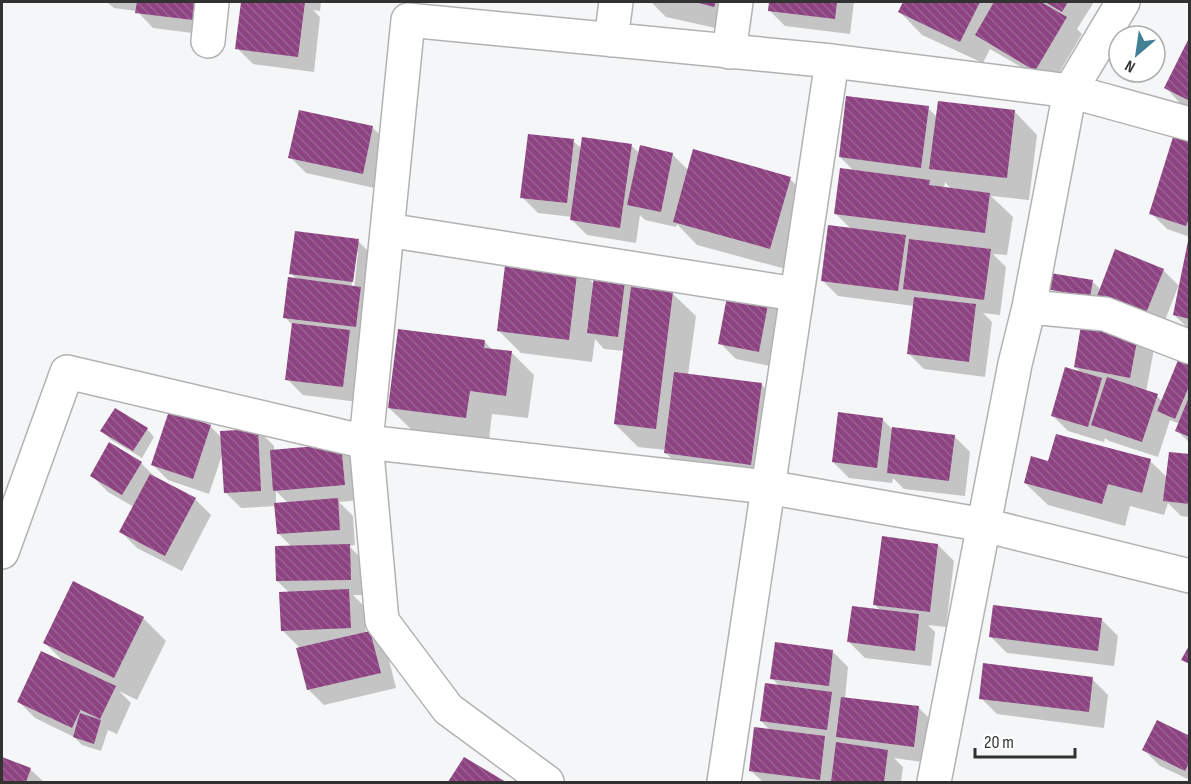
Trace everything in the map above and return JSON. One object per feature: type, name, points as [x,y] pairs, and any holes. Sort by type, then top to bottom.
[{"type":"street","points":[[208,40],[212,2]]},
{"type":"street","points":[[611,40],[616,2]]},
{"type":"street","points":[[729,52],[735,2]]},
{"type":"street","points":[[934,783],[1070,91],[1123,2]]},
{"type":"street","points":[[547,783],[448,709],[382,621],[366,442],[408,20],[832,60],[1070,91],[1190,124]]},
{"type":"street","points":[[724,783],[832,60]]},
{"type":"street","points":[[387,230],[796,294]]},
{"type":"street","points":[[1029,308],[1105,314],[1190,347]]},
{"type":"street","points":[[5,533],[67,372],[366,442],[767,487],[984,525],[1190,576]]},
{"type":"building","points":[[137,2],[195,2],[193,20],[135,13]]},
{"type":"building","points":[[241,2],[305,2],[298,57],[235,49]]},
{"type":"building","points":[[695,2],[716,2],[714,7]]},
{"type":"building","points":[[769,2],[837,2],[835,19],[768,11]]},
{"type":"building","points":[[903,2],[980,2],[960,42],[898,12]]},
{"type":"building","points":[[994,2],[1041,2],[1067,17],[1035,71],[975,35]]},
{"type":"building","points":[[1045,2],[1068,2],[1062,12]]},
{"type":"building","points":[[1190,36],[1190,101],[1164,88]]},
{"type":"building","points":[[846,96],[929,106],[921,168],[839,157]]},
{"type":"building","points":[[938,101],[1015,110],[1007,178],[929,169]]},
{"type":"building","points":[[299,110],[373,126],[363,174],[288,158]]},
{"type":"building","points":[[528,134],[574,139],[567,203],[520,198]]},
{"type":"building","points":[[582,137],[632,144],[620,228],[570,220]]},
{"type":"building","points":[[1173,137],[1190,142],[1190,216],[1186,226],[1149,214]]},
{"type":"building","points":[[640,145],[673,153],[661,212],[627,205]]},
{"type":"building","points":[[693,149],[791,177],[770,249],[673,222]]},
{"type":"building","points":[[840,168],[930,180],[929,185],[990,193],[985,233],[834,214]]},
{"type":"building","points":[[828,225],[906,235],[898,291],[821,281]]},
{"type":"building","points":[[295,231],[359,239],[353,282],[289,274]]},
{"type":"building","points":[[909,239],[991,249],[984,300],[903,289]]},
{"type":"building","points":[[1188,241],[1190,241],[1190,319],[1173,315]]},
{"type":"building","points":[[1115,249],[1164,269],[1144,318],[1096,299]]},
{"type":"building","points":[[506,257],[578,266],[569,340],[497,331]]},
{"type":"building","points":[[595,268],[626,273],[618,337],[587,333]]},
{"type":"building","points":[[1050,273],[1093,280],[1090,297],[1047,289]]},
{"type":"building","points":[[288,277],[361,287],[356,327],[283,318]]},
{"type":"building","points":[[729,286],[770,294],[759,352],[718,344]]},
{"type":"building","points":[[631,287],[673,292],[656,429],[614,424]]},
{"type":"building","points":[[914,297],[976,304],[969,362],[907,354]]},
{"type":"building","points":[[1082,320],[1139,331],[1130,378],[1074,367]]},
{"type":"building","points":[[292,323],[350,330],[343,387],[285,380]]},
{"type":"building","points":[[398,329],[485,340],[484,348],[512,351],[506,396],[470,391],[466,418],[388,408]]},
{"type":"building","points":[[1179,358],[1190,362],[1190,384],[1175,419],[1157,411]]},
{"type":"building","points":[[1065,367],[1102,378],[1088,427],[1051,416]]},
{"type":"building","points":[[674,372],[762,383],[751,465],[664,453]]},
{"type":"building","points":[[1107,377],[1158,394],[1142,442],[1091,425]]},
{"type":"building","points":[[1190,397],[1190,437],[1175,431]]},
{"type":"building","points":[[115,408],[148,428],[133,451],[100,431]]},
{"type":"building","points":[[169,411],[211,425],[193,479],[151,465]]},
{"type":"building","points":[[838,412],[883,418],[877,468],[832,462]]},
{"type":"building","points":[[892,427],[955,435],[949,481],[887,473]]},
{"type":"building","points":[[258,429],[261,491],[224,493],[220,431]]},
{"type":"building","points":[[1056,434],[1151,459],[1142,493],[1108,484],[1102,504],[1024,483],[1031,456],[1048,461]]},
{"type":"building","points":[[109,442],[142,462],[122,495],[90,476]]},
{"type":"building","points":[[341,444],[345,485],[273,491],[270,450]]},
{"type":"building","points":[[1169,452],[1190,454],[1190,504],[1163,501]]},
{"type":"building","points":[[150,474],[196,498],[165,556],[119,532]]},
{"type":"building","points":[[338,498],[340,530],[277,534],[274,503]]},
{"type":"building","points":[[882,536],[938,544],[930,612],[873,605]]},
{"type":"building","points":[[350,544],[351,580],[276,581],[275,546]]},
{"type":"building","points":[[73,581],[144,617],[114,678],[43,643]]},
{"type":"building","points":[[349,589],[351,628],[281,631],[279,592]]},
{"type":"building","points":[[993,605],[1102,618],[1098,651],[989,637]]},
{"type":"building","points":[[852,606],[919,614],[915,651],[847,642]]},
{"type":"building","points":[[370,631],[381,673],[307,690],[296,648]]},
{"type":"building","points":[[775,642],[833,650],[829,686],[770,679]]},
{"type":"building","points":[[1190,644],[1190,664],[1181,660]]},
{"type":"building","points":[[41,651],[116,686],[100,719],[81,710],[82,707],[72,728],[17,702]]},
{"type":"building","points":[[983,663],[1093,677],[1089,712],[979,699]]},
{"type":"building","points":[[765,683],[832,692],[827,730],[760,721]]},
{"type":"building","points":[[841,697],[919,706],[914,747],[836,737]]},
{"type":"building","points":[[80,713],[101,720],[94,744],[73,737]]},
{"type":"building","points":[[1157,720],[1190,736],[1190,761],[1185,771],[1142,750]]},
{"type":"building","points":[[754,727],[825,736],[820,780],[749,771]]},
{"type":"building","points":[[836,742],[888,750],[884,782],[831,782]]},
{"type":"building","points":[[2,757],[31,768],[26,782],[2,782]]},
{"type":"building","points":[[464,757],[506,782],[448,782]]}]
